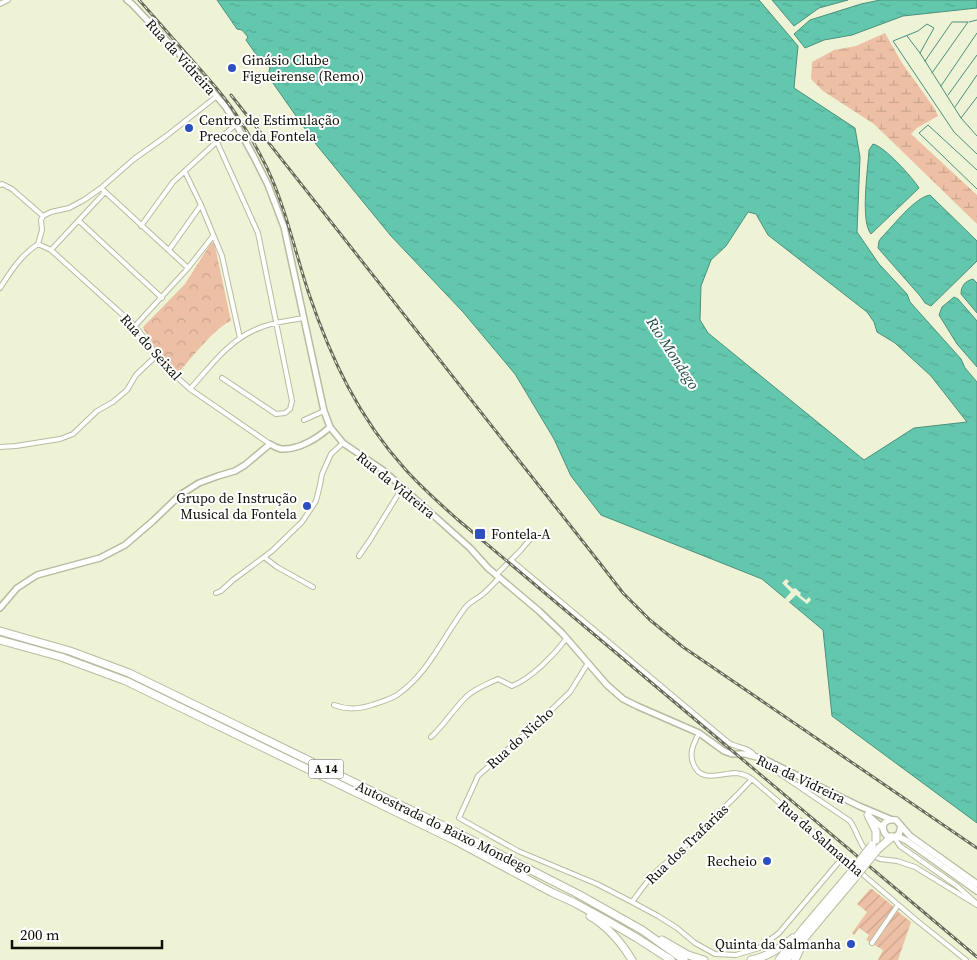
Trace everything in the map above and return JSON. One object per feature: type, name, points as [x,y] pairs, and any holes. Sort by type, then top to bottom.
[{"type":"highway","name":"Autoestrada do Baixo Mondego","points":[[0,631],[70,651],[129,673],[458,833],[578,894],[642,930],[684,960]]},
{"type":"highway","name":"Autoestrada do Baixo Mondego","points":[[0,640],[61,656],[126,681],[454,840],[606,920],[671,960]]},
{"type":"highway","points":[[868,815],[876,831],[875,845]]},
{"type":"highway","points":[[795,960],[800,948],[875,845],[883,829]]},
{"type":"highway","points":[[875,845],[894,837]]},
{"type":"highway","points":[[779,960],[803,929],[851,878]]},
{"type":"highway","points":[[551,892],[594,918],[610,931],[625,948],[632,960]]},
{"type":"highway","points":[[786,960],[816,925]]},
{"type":"highway","points":[[751,960],[780,948],[803,929]]},
{"type":"highway","points":[[642,930],[688,955],[704,960]]},
{"type":"main road","points":[[977,884],[910,836],[898,821],[890,819],[885,822],[883,829],[887,836],[907,841],[977,890]]},
{"type":"main road","points":[[894,837],[900,832],[901,826]]},
{"type":"street","points":[[0,4],[8,0]]},
{"type":"street","name":"Rua da Vidreira","points":[[127,0],[186,60],[217,96],[236,124],[268,186],[284,227],[324,411],[330,427],[343,443],[384,471],[470,548],[488,568],[539,611],[567,638],[607,685],[622,698],[699,734],[728,753],[755,756],[776,764],[859,806]]},
{"type":"street","points":[[0,288],[18,261],[38,244],[42,230],[41,220],[44,216],[51,212],[69,208],[84,200],[217,96]]},
{"type":"street","points":[[142,226],[173,182],[236,124]]},
{"type":"street","points":[[216,142],[258,234],[292,401],[291,406],[281,414],[274,413],[222,378]]},
{"type":"street","points":[[185,172],[222,256],[240,338]]},
{"type":"street","points":[[0,185],[2,184],[12,189],[44,216]]},
{"type":"street","points":[[101,188],[188,268]]},
{"type":"street","points":[[51,250],[105,192]]},
{"type":"street","points":[[169,250],[201,205]]},
{"type":"street","points":[[79,221],[162,298]]},
{"type":"street","points":[[135,326],[188,268],[213,236]]},
{"type":"street","name":"Rua do Seixal","points":[[38,244],[51,250],[135,326],[169,370],[190,389],[270,444]]},
{"type":"street","points":[[190,389],[218,358],[240,338],[257,329],[275,323],[303,318]]},
{"type":"street","points":[[0,447],[60,439],[73,434],[97,411],[113,402],[127,390],[136,375],[157,355]]},
{"type":"street","points":[[304,420],[324,411]]},
{"type":"street","points":[[0,608],[16,588],[36,575],[100,558],[125,545],[180,495],[199,483],[235,472],[270,444],[280,449],[296,448],[318,437],[330,427]]},
{"type":"street","points":[[216,593],[281,544],[302,522],[313,508],[322,474],[332,454],[343,443]]},
{"type":"street","points":[[358,556],[402,488]]},
{"type":"street","points":[[334,705],[344,709],[353,709],[382,702],[404,689],[419,675],[440,647],[466,606],[483,594],[532,537]]},
{"type":"street","points":[[264,557],[277,567],[312,587]]},
{"type":"street","points":[[511,560],[729,742],[735,746],[750,750],[755,756]]},
{"type":"street","points":[[431,737],[467,696],[498,679],[512,686],[522,682],[556,653],[567,638]]},
{"type":"street","name":"Rua do Nicho","points":[[588,663],[570,692],[478,776],[459,818],[518,851],[598,884],[632,902]]},
{"type":"street","points":[[699,734],[692,756],[698,772],[713,776],[741,774],[752,778]]},
{"type":"street","points":[[776,764],[776,771],[850,821],[862,845],[869,853],[880,859],[897,861],[915,867],[977,904]]},
{"type":"street","name":"Rua da Salmanha","points":[[752,778],[898,905],[966,960]]},
{"type":"street","name":"Rua dos Trafarias","points":[[632,902],[663,864],[677,853],[752,778]]},
{"type":"street","points":[[859,806],[883,829]]},
{"type":"street","points":[[859,806],[890,819]]},
{"type":"street","points":[[894,837],[900,846],[957,886],[977,904]]},
{"type":"street","points":[[632,902],[658,916],[677,928],[695,943],[715,954],[736,955],[759,948],[778,933],[843,857]]},
{"type":"street","points":[[872,943],[898,905]]},
{"type":"green space","points":[[885,33],[902,63],[938,116],[917,128],[911,134],[977,195],[977,224],[874,124],[823,91],[811,79],[812,62],[834,50],[856,46]]},
{"type":"green space","points":[[211,243],[214,243],[215,246],[231,321],[210,337],[178,373],[167,365],[143,327],[185,284]]},
{"type":"green space","points":[[870,889],[911,922],[898,960],[878,960],[883,950],[866,940],[869,935],[859,928],[854,935],[852,933],[867,912],[857,904]]},
{"type":"water","name":"Rio Mondego","points":[[217,0],[759,0],[798,46],[794,88],[855,128],[860,157],[857,232],[879,264],[907,294],[910,302],[961,359],[965,368],[977,382],[977,823],[832,716],[823,630],[762,579],[601,515],[571,476],[554,439],[515,374],[463,312],[391,236],[315,143],[268,76],[270,67],[260,60],[246,40],[248,37],[242,30],[237,29]],"holes":[[[748,212],[756,214],[768,235],[867,312],[874,322],[877,332],[895,343],[931,376],[967,422],[914,428],[864,460],[708,333],[700,320],[701,286],[711,260],[726,246]]]},
{"type":"water","points":[[772,0],[848,0],[819,8],[794,26]]},
{"type":"water","points":[[880,0],[977,0],[977,8],[903,16],[852,35],[824,40],[805,48],[794,34],[810,20]]},
{"type":"water","points":[[873,144],[891,156],[919,188],[871,234],[865,207],[869,150]]},
{"type":"water","points":[[930,195],[977,241],[977,261],[931,306],[925,303],[878,248],[882,237],[905,213],[917,201]]},
{"type":"water","points":[[973,279],[977,283],[977,313],[961,294],[964,284]]},
{"type":"water","points":[[954,297],[958,299],[977,321],[977,367],[957,344],[939,315],[942,307]]},
{"type":"pier","points":[[786,579],[789,581],[787,584],[801,593],[800,595],[806,600],[809,597],[811,600],[807,604],[796,595],[788,603],[784,600],[791,592],[782,583]]},
{"type":"waterway","points":[[969,22],[977,20]]},
{"type":"waterway","points":[[925,61],[952,22],[968,22],[932,73]]},
{"type":"waterway","points":[[920,53],[934,28],[927,24],[918,31],[893,41],[954,132],[977,154]]},
{"type":"waterway","points":[[941,86],[977,33]]},
{"type":"waterway","points":[[907,36],[920,53],[961,118]]},
{"type":"waterway","points":[[948,95],[977,55]]},
{"type":"waterway","points":[[955,107],[977,75]]},
{"type":"waterway","points":[[977,97],[961,118],[977,136]]},
{"type":"waterway","points":[[977,170],[928,125],[919,133],[977,189]]},
{"type":"railway","points":[[139,0],[218,90],[236,114],[255,145],[280,199],[309,294],[337,364],[360,408],[389,450],[405,469],[457,519],[977,957]]},
{"type":"railway","points":[[231,95],[623,593],[650,620],[683,647],[977,848]]},
{"type":"place","name":"Ginásio Clube Figueirense (Remo)","points":[[232,68]]},
{"type":"place","name":"Centro de Estimulação Precoce da Fontela","points":[[189,128]]},
{"type":"place","name":"Grupo de Instrução Musical da Fontela","points":[[307,506]]},
{"type":"place","name":"Fontela-A","points":[[480,534]]},
{"type":"place","name":"Recheio","points":[[767,861]]},
{"type":"place","name":"Quinta da Salmanha","points":[[851,944]]}]
